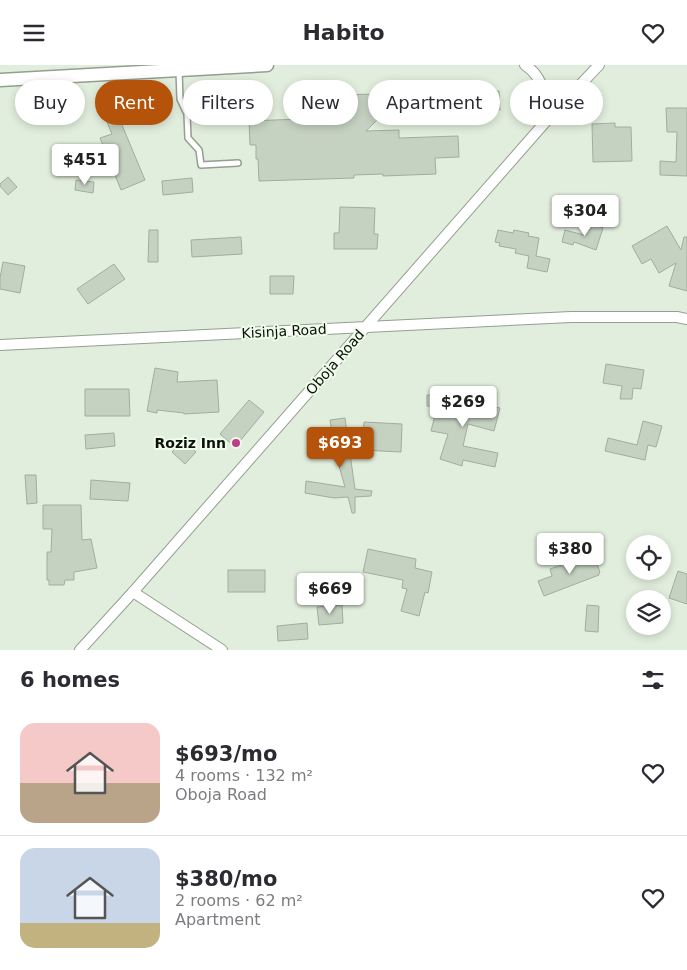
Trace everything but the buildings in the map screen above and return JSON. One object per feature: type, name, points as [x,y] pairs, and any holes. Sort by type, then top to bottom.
[{"type":"street","points":[[0,80],[267,65]]},
{"type":"street","points":[[525,65],[540,80]]},
{"type":"street","name":"Oboja Road","points":[[585,80],[599,65]]},
{"type":"street","name":"Oboja Road","points":[[80,650],[543,125]]},
{"type":"street","name":"Kisinja Road","points":[[0,345],[572,317],[677,317],[687,319]]},
{"type":"street","points":[[133,592],[222,650]]},
{"type":"lane","points":[[179,70],[180,99],[186,114],[188,138],[199,150],[201,165],[238,163]]},
{"type":"place","name":"Roziz Inn","points":[[236,443]]}]
